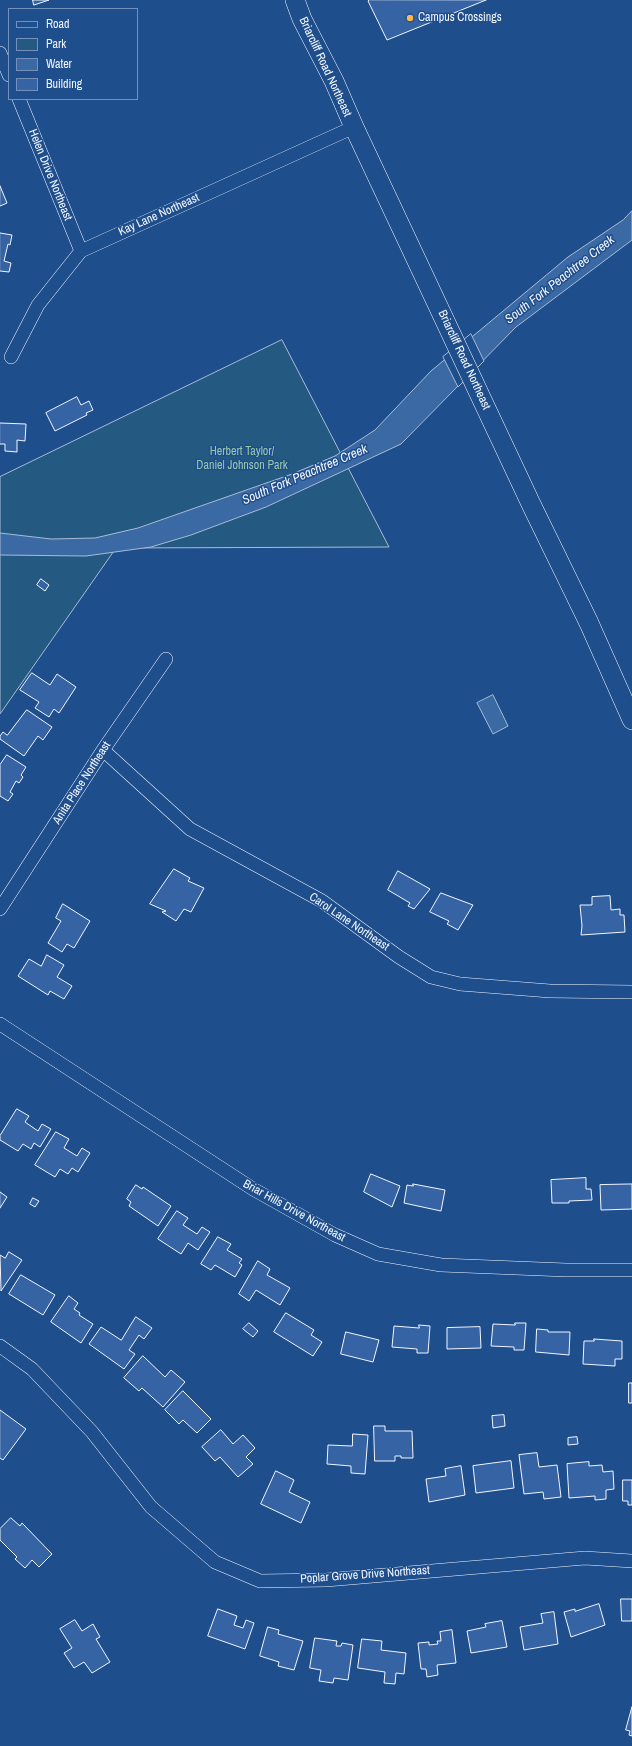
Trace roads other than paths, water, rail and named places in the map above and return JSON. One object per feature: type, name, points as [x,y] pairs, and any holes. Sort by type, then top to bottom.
[{"type":"main road","name":"Briarcliff Road Northeast","points":[[295,0],[302,19],[334,82],[589,623],[632,720]]},
{"type":"street","points":[[0,53],[8,73]]},
{"type":"street","name":"Helen Drive Northeast","points":[[19,100],[81,251]]},
{"type":"street","name":"Kay Lane Northeast","points":[[11,357],[38,305],[81,251],[354,127]]},
{"type":"street","name":"Anita Place Northeast","points":[[0,909],[104,750],[166,659]]},
{"type":"street","name":"Carol Lane Northeast","points":[[104,750],[190,829],[322,901],[399,957],[431,977],[460,984],[550,991],[632,992]]},
{"type":"street","name":"Briar Hills Drive Northeast","points":[[0,1024],[253,1189],[335,1235],[378,1254],[441,1265],[566,1270],[632,1270]]},
{"type":"street","name":"Poplar Grove Drive Northeast","points":[[0,1346],[32,1370],[92,1432],[151,1507],[215,1562],[260,1581],[326,1580],[585,1558],[632,1561]]},
{"type":"water","name":"South Fork Peachtree Creek","points":[[632,211],[632,240],[516,327],[401,444],[266,507],[191,535],[151,547],[86,556],[0,555],[0,533],[51,539],[95,538],[138,528],[292,474],[335,456],[375,430],[431,371],[568,257],[623,220]]},
{"type":"water","points":[[493,695],[508,726],[493,734],[477,703]]},
{"type":"place","name":"Campus Crossings","points":[[410,18]]},
{"type":"park label","name":"Herbert Taylor/ Daniel Johnson Park","points":[[242,459]]}]
